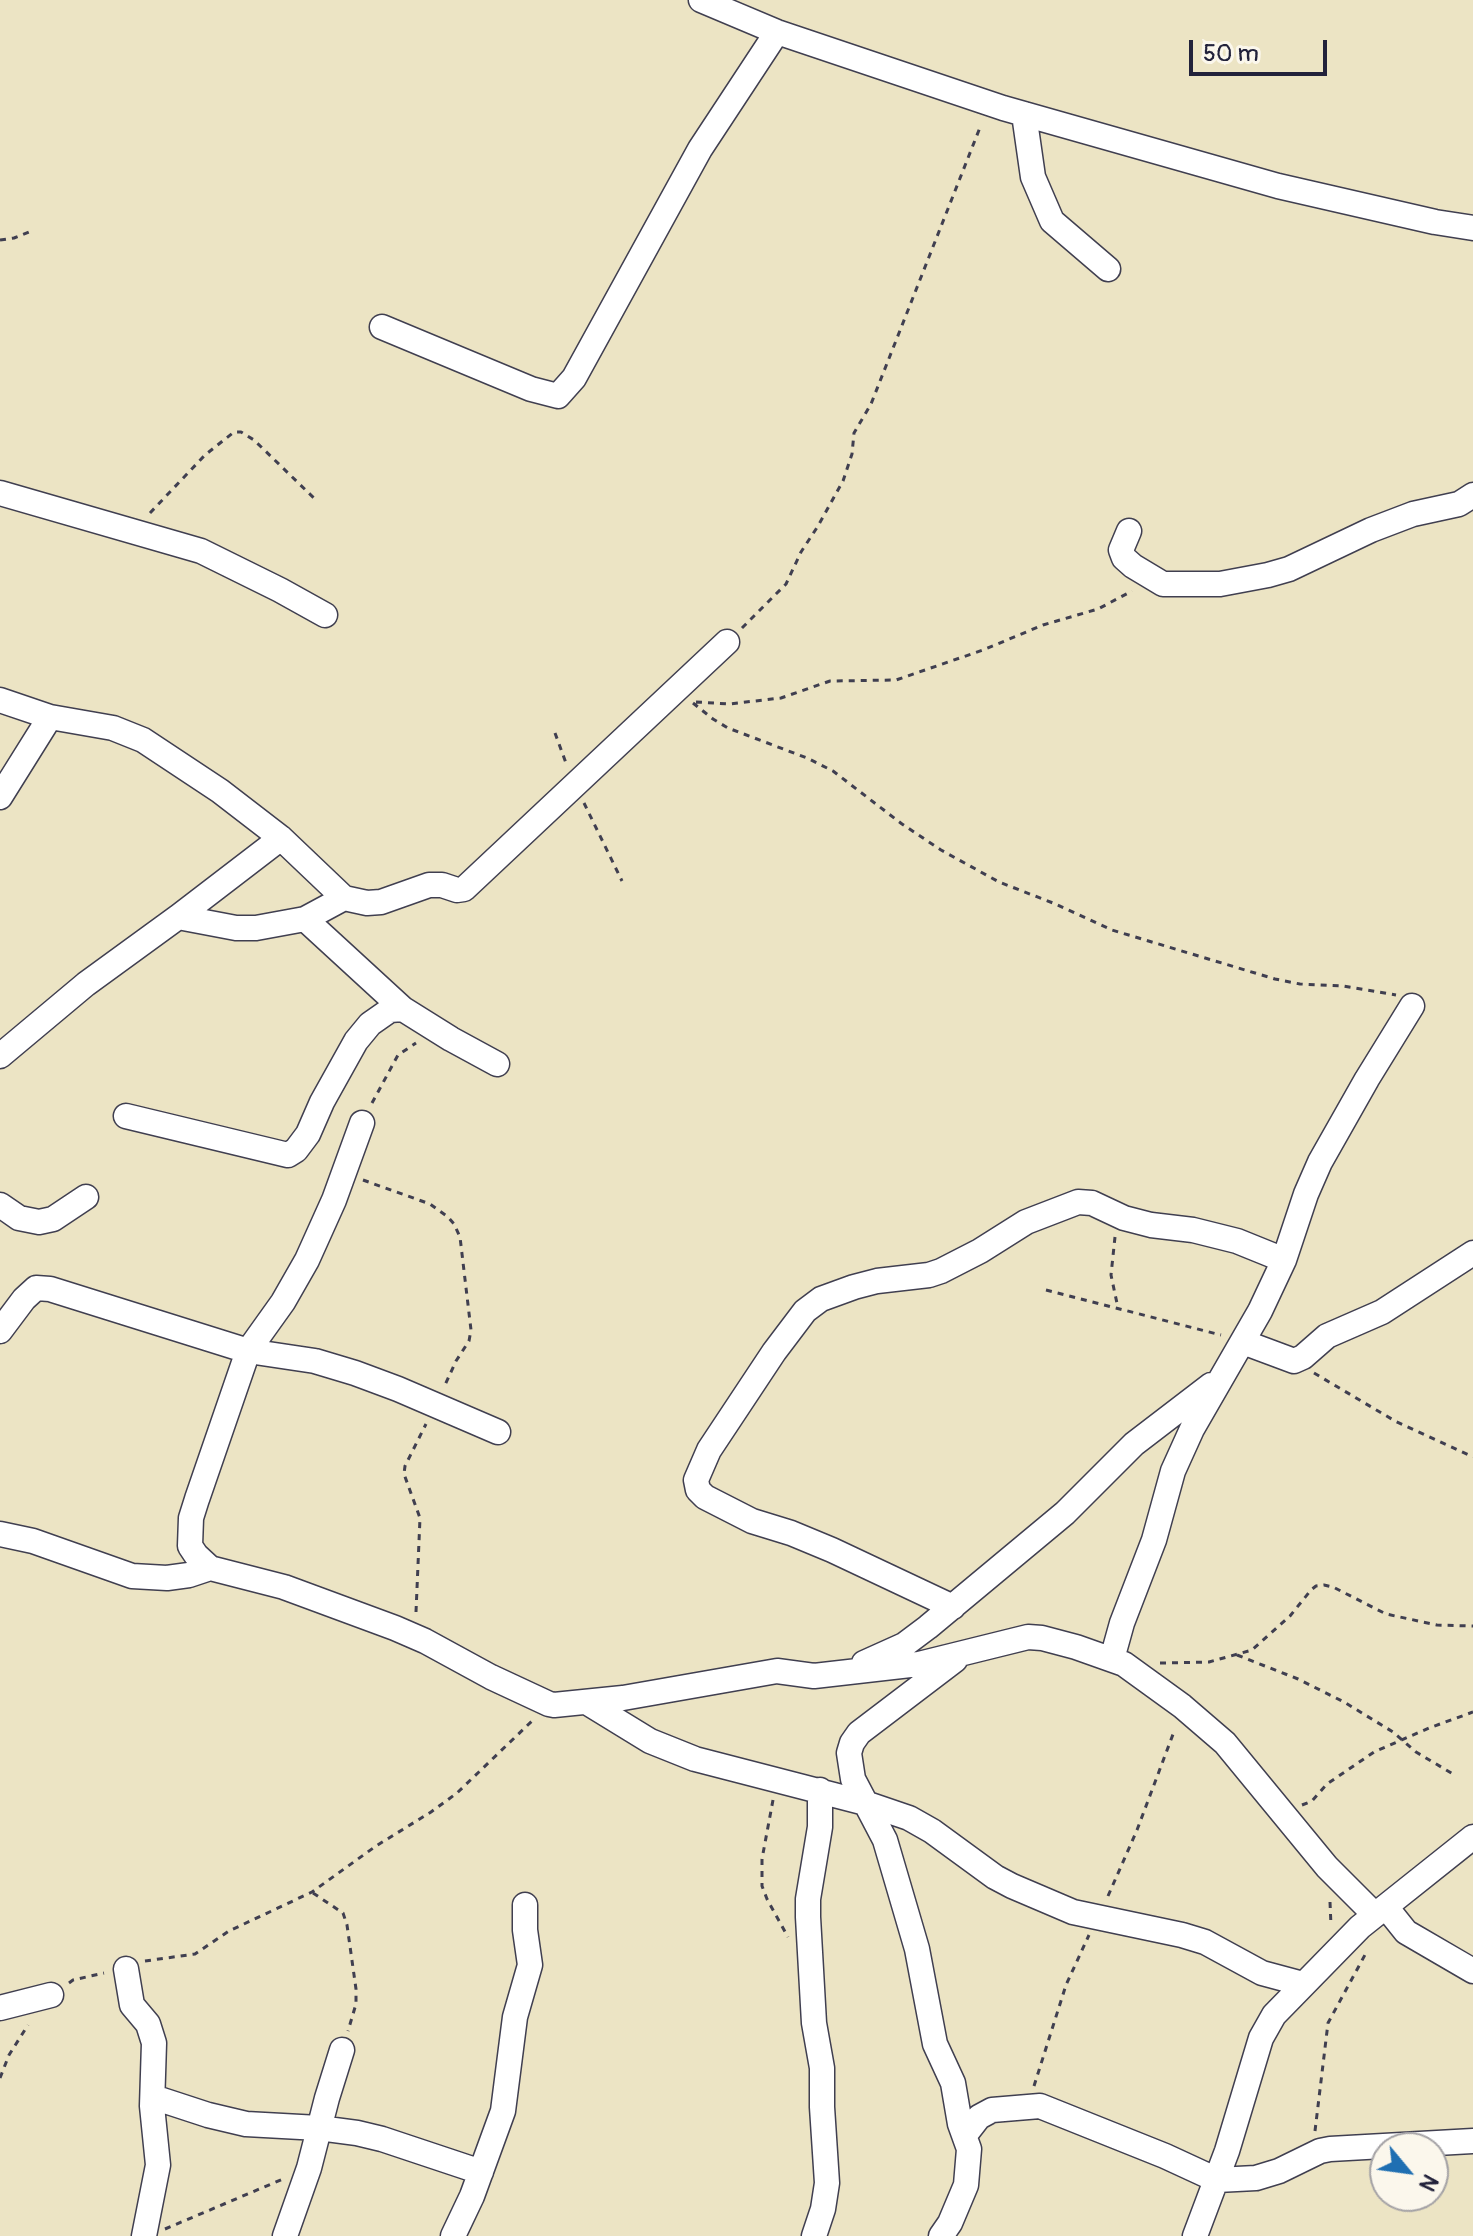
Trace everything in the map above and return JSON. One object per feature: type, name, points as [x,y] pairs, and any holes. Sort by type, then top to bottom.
[{"type":"street","points":[[701,0],[777,32],[1024,114],[1278,186],[1473,228]]},
{"type":"street","points":[[382,327],[531,389],[558,396],[574,378],[700,149],[777,32]]},
{"type":"street","points":[[1024,114],[1033,177],[1052,221],[1108,269]]},
{"type":"street","points":[[0,493],[201,551],[325,615]]},
{"type":"street","points":[[1129,531],[1121,550],[1124,558],[1163,584],[1220,584],[1289,569],[1371,530],[1413,514],[1459,504],[1473,495]]},
{"type":"street","points":[[0,700],[50,717],[113,728],[143,740],[220,791],[281,838],[344,898],[356,902],[381,902],[429,885],[464,889],[576,786],[687,695],[727,642]]},
{"type":"street","points":[[0,797],[50,717]]},
{"type":"street","points":[[0,1056],[86,984],[281,838]]},
{"type":"street","points":[[178,917],[236,928],[256,928],[305,919],[344,898]]},
{"type":"street","points":[[305,919],[403,1009],[497,1064]]},
{"type":"street","points":[[1118,1661],[1122,1623],[1154,1540],[1173,1471],[1192,1429],[1243,1342],[1284,1260],[1320,1162],[1412,1006]]},
{"type":"street","points":[[126,1116],[288,1155],[308,1134],[356,1041],[370,1024],[390,1010],[403,1009]]},
{"type":"street","points":[[362,1123],[345,1173],[307,1260],[283,1302],[248,1351],[191,1518],[190,1546],[210,1568],[284,1587],[425,1641],[491,1677],[550,1704],[588,1703],[775,1671],[814,1676],[919,1664],[1036,1637],[1076,1647],[1118,1661],[1182,1706],[1244,1763],[1327,1867],[1405,1931],[1473,1971]]},
{"type":"street","points":[[0,1205],[19,1218],[39,1222],[53,1219],[86,1197]]},
{"type":"street","points":[[953,1607],[832,1550],[752,1521],[705,1497],[697,1488],[699,1473],[709,1450],[805,1311],[814,1303],[866,1284],[941,1271],[1026,1222],[1073,1203],[1092,1203],[1151,1225],[1193,1230],[1237,1241],[1284,1260]]},
{"type":"street","points":[[1243,1342],[1294,1361],[1327,1336],[1382,1312],[1473,1253]]},
{"type":"street","points":[[0,1331],[36,1288],[50,1289],[248,1351],[315,1361],[398,1389],[498,1432]]},
{"type":"street","points":[[833,1674],[904,1645],[1065,1513],[1134,1444],[1223,1376]]},
{"type":"street","points":[[0,1534],[33,1541],[132,1576],[167,1578],[210,1568]]},
{"type":"street","points":[[941,2236],[966,2185],[969,2149],[960,2124],[953,2083],[935,2044],[917,1949],[885,1840],[851,1771],[849,1753],[859,1733],[963,1654]]},
{"type":"street","points":[[588,1703],[640,1735],[695,1759],[891,1811],[923,1825],[971,1861],[1012,1886],[1073,1912],[1205,1942],[1262,1973],[1303,1984]]},
{"type":"street","points":[[814,2236],[827,2183],[822,2068],[814,2023],[808,1899],[820,1827],[820,1790]]},
{"type":"street","points":[[1195,2236],[1217,2180],[1261,2038],[1274,2015],[1360,1927],[1473,1837]]},
{"type":"street","points":[[453,2236],[503,2111],[515,2017],[530,1965],[525,1905]]},
{"type":"street","points":[[126,1969],[132,2005],[148,2024],[154,2043],[153,2097],[158,2165],[145,2236]]},
{"type":"street","points":[[0,2008],[51,1995]]},
{"type":"street","points":[[285,2236],[309,2168],[342,2050]]},
{"type":"street","points":[[153,2097],[246,2124],[319,2128],[382,2139],[481,2172]]},
{"type":"street","points":[[965,2135],[979,2117],[992,2110],[1043,2106],[1217,2180],[1256,2178],[1330,2149],[1473,2141]]},
{"type":"path","points":[[727,642],[786,584],[843,481],[852,454],[854,433],[871,404],[989,103]]},
{"type":"path","points":[[0,240],[34,230]]},
{"type":"path","points":[[133,530],[205,455],[234,432],[241,432],[254,440],[317,501]]},
{"type":"path","points":[[687,695],[729,704],[781,698],[830,681],[896,680],[1043,625],[1098,609],[1132,591],[1163,584]]},
{"type":"path","points":[[687,695],[728,728],[833,771],[928,841],[999,882],[1112,930],[1275,979],[1403,996],[1412,1006]]},
{"type":"path","points":[[555,733],[576,786],[622,881]]},
{"type":"path","points":[[362,1123],[398,1055],[435,1029]]},
{"type":"path","points":[[345,1173],[430,1204],[454,1224],[460,1237],[471,1330],[469,1341],[453,1366],[404,1474],[420,1518],[415,1602],[419,1629],[425,1641]]},
{"type":"path","points":[[1112,1213],[1115,1245],[1111,1275],[1118,1309]]},
{"type":"path","points":[[1046,1290],[1243,1342]]},
{"type":"path","points":[[1294,1361],[1395,1421],[1473,1457]]},
{"type":"path","points":[[1118,1661],[1200,1663],[1256,1647],[1290,1616],[1311,1590],[1324,1585],[1386,1614],[1437,1625],[1473,1626]]},
{"type":"path","points":[[1235,1654],[1322,1690],[1379,1723],[1416,1752],[1453,1774]]},
{"type":"path","points":[[51,1995],[73,1980],[126,1969],[153,1959],[195,1954],[229,1931],[312,1892],[457,1793],[550,1704]]},
{"type":"path","points":[[1036,2106],[1034,2090],[1037,2074],[1069,1978],[1137,1830],[1182,1706]]},
{"type":"path","points":[[1280,1811],[1312,1801],[1327,1784],[1374,1752],[1473,1712]]},
{"type":"path","points":[[777,1780],[762,1859],[762,1886],[780,1923],[810,1969]]},
{"type":"path","points":[[1327,1867],[1331,1954]]},
{"type":"path","points":[[312,1892],[343,1913],[347,1925],[356,2004],[342,2050]]},
{"type":"path","points":[[1312,2155],[1328,2023],[1369,1947]]},
{"type":"path","points":[[0,2078],[9,2055],[29,2022]]},
{"type":"path","points":[[145,2236],[174,2227],[309,2168]]}]
